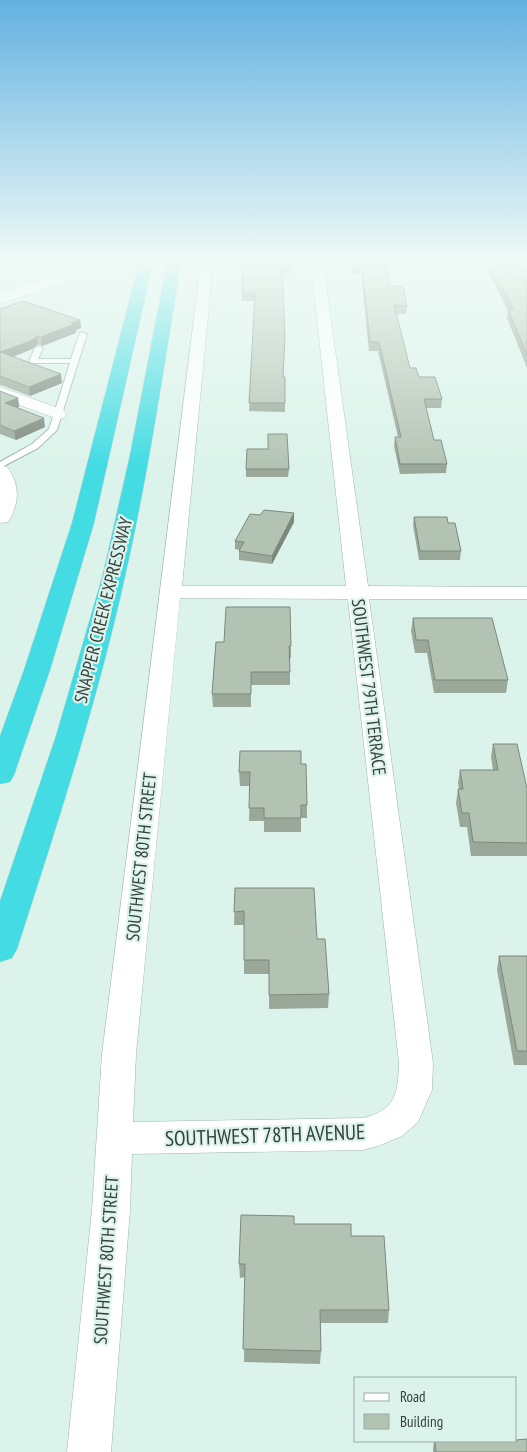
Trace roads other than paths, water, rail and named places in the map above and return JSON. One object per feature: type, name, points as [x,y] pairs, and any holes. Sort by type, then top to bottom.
[{"type":"highway","points":[[0,775],[37,670],[83,523],[130,331]]},
{"type":"highway","name":"SNAPPER CREEK EXPRESSWAY","points":[[0,949],[69,740],[109,593],[127,518],[162,331]]},
{"type":"street","name":"SOUTHWEST 80TH STREET","points":[[89,1452],[112,1210],[119,1054],[199,331]]},
{"type":"street","name":"SOUTHWEST 79TH TERRACE","points":[[325,331],[416,1063],[414,1094],[408,1110]]},
{"type":"street","points":[[0,392],[58,414]]},
{"type":"street","points":[[0,517],[7,497],[2,472]]},
{"type":"street","points":[[170,592],[527,593]]},
{"type":"street","name":"SOUTHWEST 78TH AVENUE","points":[[114,1138],[351,1136],[384,1129],[402,1117],[408,1110]]},
{"type":"lane","points":[[2,472],[45,439],[53,430],[83,334]]},
{"type":"lane","points":[[39,348],[33,361],[75,361]]}]
